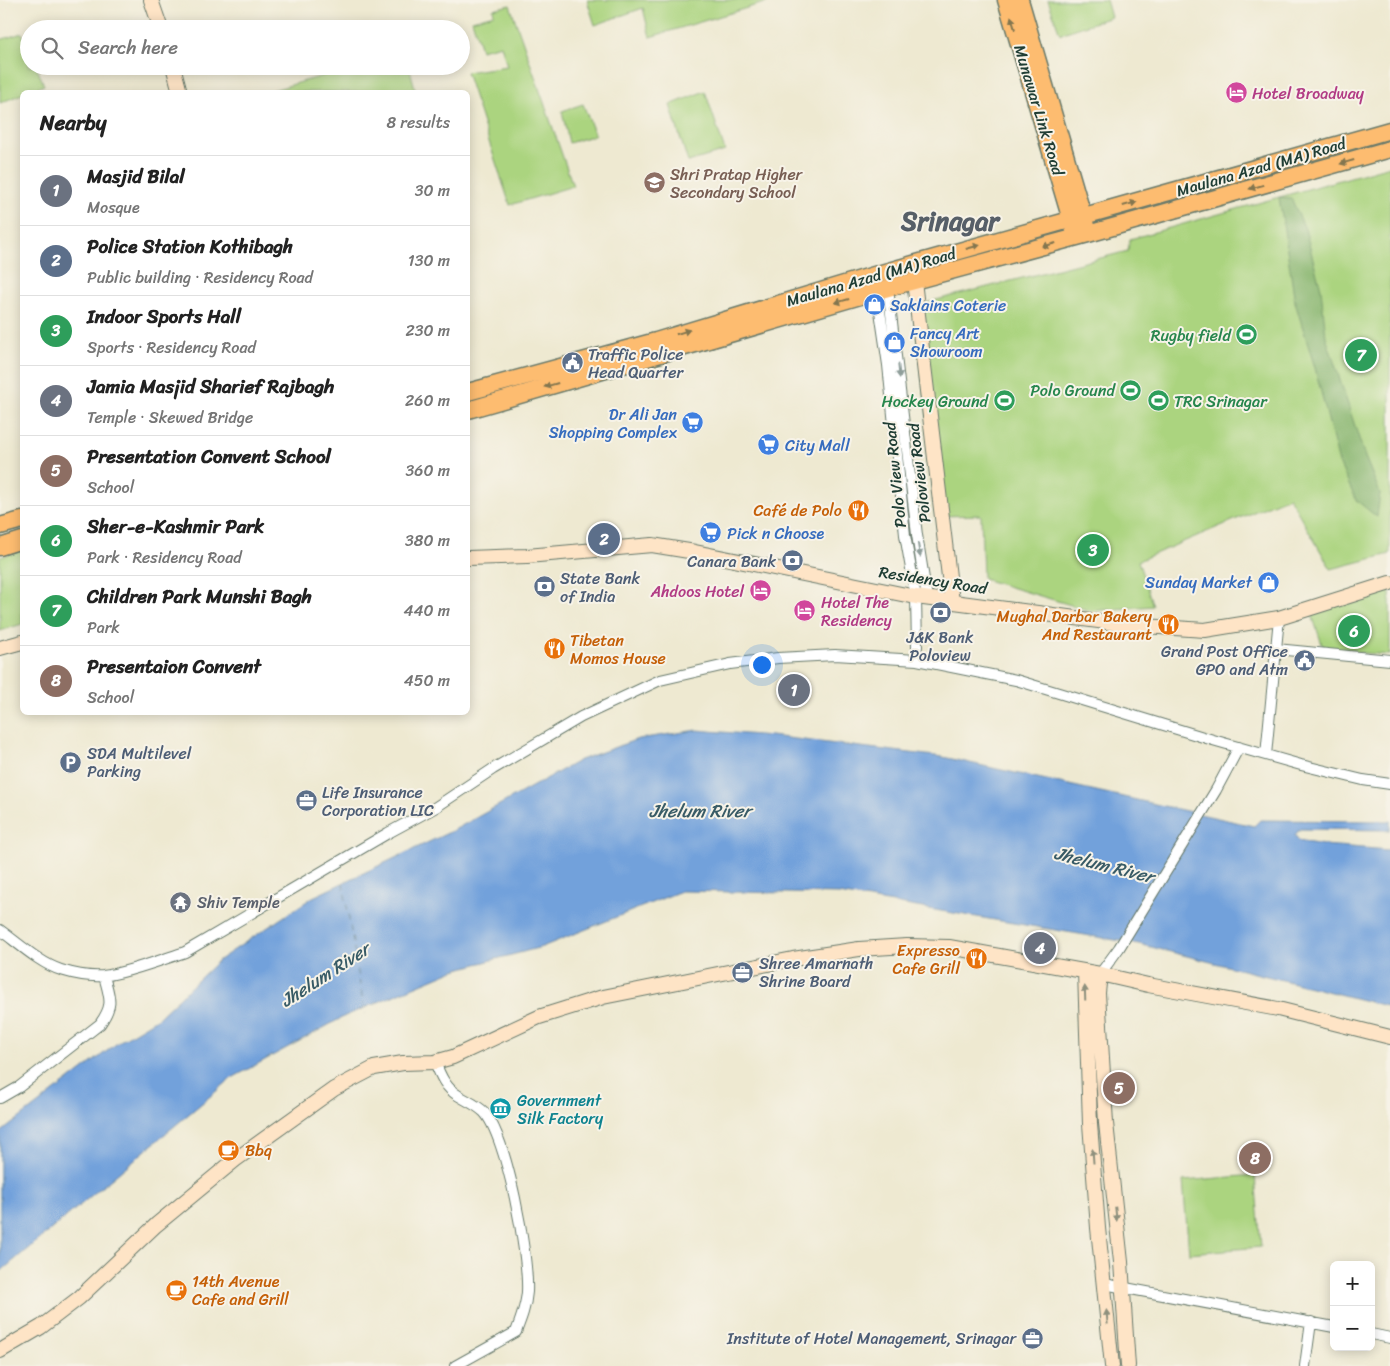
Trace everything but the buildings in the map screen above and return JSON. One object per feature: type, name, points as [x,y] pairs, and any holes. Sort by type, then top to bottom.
[{"type":"main road","points":[[151,0],[158,20]]},
{"type":"main road","name":"Munawar Link Road","points":[[1006,0],[1078,219]]},
{"type":"main road","name":"Munawar Link Road","points":[[1020,0],[1078,219]]},
{"type":"main road","points":[[175,75],[179,90]]},
{"type":"main road","name":"Maulana Azad (MA) Road","points":[[470,391],[656,341],[874,275],[1390,130]]},
{"type":"main road","name":"Maulana Azad (MA) Road","points":[[470,409],[883,289],[1082,236],[1390,150]]},
{"type":"main road","points":[[1078,219],[1082,236]]},
{"type":"main road","name":"Poloview Road","points":[[914,281],[952,602]]},
{"type":"main road","points":[[0,526],[20,521]]},
{"type":"main road","points":[[0,547],[20,541]]},
{"type":"main road","name":"Residency Road","points":[[470,558],[527,556],[652,546],[695,552],[922,598],[1129,625],[1205,630],[1278,618],[1390,583]]},
{"type":"main road","points":[[0,648],[20,643]]},
{"type":"main road","points":[[0,1351],[41,1327],[79,1298],[156,1226],[235,1160],[334,1089],[374,1068],[403,1063],[435,1062],[452,1057],[539,1018],[603,997],[794,959],[859,949],[907,946],[949,947],[1278,1009],[1390,1037]]},
{"type":"main road","points":[[1085,972],[1116,1206],[1128,1366]]},
{"type":"main road","points":[[1100,974],[1090,1124],[1112,1366]]},
{"type":"street","name":"Polo View Road","points":[[883,289],[917,535],[922,598],[917,654]]},
{"type":"street","points":[[1266,754],[1278,618]]},
{"type":"street","points":[[1276,649],[1390,660]]},
{"type":"street","points":[[0,930],[60,970],[94,976],[104,976],[150,964],[185,952],[436,807],[493,769],[581,717],[660,680],[730,664],[778,658],[917,654],[1016,680],[1213,740],[1330,772],[1390,784]]},
{"type":"street","points":[[1100,974],[1119,948],[1216,790],[1239,747]]},
{"type":"street","points":[[0,1098],[19,1087],[100,1024],[109,1011],[110,998],[104,976]]},
{"type":"street","points":[[435,1062],[440,1075],[448,1087],[456,1095],[474,1104],[484,1112],[493,1124],[506,1161],[527,1275],[525,1305],[516,1332],[455,1366]]},
{"type":"street","points":[[1104,1284],[1330,1326]]},
{"type":"street","points":[[1305,1366],[1311,1322]]},
{"type":"street","points":[[1375,1335],[1390,1338]]},
{"type":"green space","points":[[587,0],[774,0],[650,37],[643,8],[595,25]]},
{"type":"green space","points":[[1048,0],[1106,0],[1111,17],[1060,34]]},
{"type":"green space","points":[[510,5],[573,186],[510,205],[467,75],[470,75],[470,71],[507,66],[501,45],[481,50],[472,20],[494,14],[493,9]]},
{"type":"green space","points":[[20,34],[20,75],[40,75],[44,85],[32,90],[20,90],[20,95],[0,103],[0,40]]},
{"type":"green space","points":[[326,75],[411,75],[415,90],[273,90]]},
{"type":"green space","points":[[705,91],[725,151],[688,162],[670,105]]},
{"type":"green space","points":[[583,104],[595,135],[569,143],[562,111]]},
{"type":"green space","name":"TRC Srinagar","points":[[1390,166],[1390,554],[1331,569],[1289,497],[1138,561],[1153,606],[1091,611],[983,579],[981,515],[940,516],[913,306],[1128,251],[1130,239]]},
{"type":"green space","points":[[1279,197],[1291,198],[1305,229],[1321,289],[1326,337],[1365,457],[1380,493],[1377,517],[1356,500],[1339,463],[1315,368],[1295,302]]},
{"type":"green space","points":[[20,551],[20,625],[0,631],[0,557]]},
{"type":"green space","points":[[1390,591],[1390,655],[1324,650],[1311,612]]},
{"type":"green space","points":[[1255,1175],[1261,1247],[1189,1253],[1183,1181]]},
{"type":"water","name":"Jhelum River","points":[[697,730],[771,736],[943,757],[1254,826],[1260,820],[1390,821],[1390,830],[1300,829],[1295,835],[1299,841],[1324,845],[1390,850],[1390,1007],[1139,944],[839,894],[681,891],[542,947],[454,970],[345,1016],[232,1078],[0,1272],[0,1133],[120,1041],[158,1018],[219,960],[313,897],[454,830],[580,760],[638,739]]},
{"type":"ferry route","points":[[343,883],[365,1014]]},
{"type":"place","name":"Hotel Broadway","points":[[1236,93]]},
{"type":"place","name":"Shri Pratap Higher Secondary School","points":[[654,183]]},
{"type":"place","name":"Saklains Coterie","points":[[874,305]]},
{"type":"place","name":"Rugby field","points":[[1247,335]]},
{"type":"place","name":"Fancy Art Showroom","points":[[894,342]]},
{"type":"place","name":"Children Park Munshi Bagh","points":[[1361,355]]},
{"type":"place","name":"Traffic Police Head Quarter","points":[[572,363]]},
{"type":"place","name":"Polo Ground","points":[[1131,390]]},
{"type":"place","name":"Hockey Ground","points":[[1004,401]]},
{"type":"place","name":"TRC Srinagar","points":[[1158,401]]},
{"type":"place","name":"Dr Ali Jan Shopping Complex","points":[[693,423]]},
{"type":"place","name":"City Mall","points":[[769,445]]},
{"type":"place","name":"Café de Polo","points":[[858,510]]},
{"type":"place","name":"Pick n Choose","points":[[711,533]]},
{"type":"place","name":"Police Station Kothibagh","points":[[604,539]]},
{"type":"place","name":"Indoor Sports Hall","points":[[1093,550]]},
{"type":"place","name":"Canara Bank","points":[[792,561]]},
{"type":"place","name":"Sunday Market","points":[[1268,582]]},
{"type":"place","name":"State Bank of India","points":[[544,587]]},
{"type":"place","name":"Ahdoos Hotel","points":[[760,591]]},
{"type":"place","name":"Hotel The Residency","points":[[805,611]]},
{"type":"place","name":"J&K Bank Poloview","points":[[940,613]]},
{"type":"place","name":"Mughal Darbar Bakery And Restaurant","points":[[1168,625]]},
{"type":"place","name":"Sher-e-Kashmir Park","points":[[1354,631]]},
{"type":"place","name":"Tibetan Momos House","points":[[554,649]]},
{"type":"place","name":"Grand Post Office GPO and Atm","points":[[1304,660]]},
{"type":"place","name":"Masjid Bilal","points":[[794,690]]},
{"type":"place","name":"SDA Multilevel Parking","points":[[71,762]]},
{"type":"place","name":"Life Insurance Corporation LIC","points":[[306,801]]},
{"type":"place","name":"Shiv Temple","points":[[181,902]]},
{"type":"place","name":"Jamia Masjid Sharief Rajbagh","points":[[1040,948]]},
{"type":"place","name":"Expresso Cafe Grill","points":[[976,959]]},
{"type":"place","name":"Shree Amarnath Shrine Board","points":[[743,972]]},
{"type":"place","name":"Presentation Convent School","points":[[1119,1088]]},
{"type":"place","name":"Government Silk Factory","points":[[501,1109]]},
{"type":"place","name":"Bbq","points":[[229,1150]]},
{"type":"place","name":"Presentaion Convent","points":[[1255,1158]]},
{"type":"place","name":"14th Avenue Cafe and Grill","points":[[176,1290]]},
{"type":"place","name":"Institute of Hotel Management, Srinagar","points":[[1032,1338]]},
{"type":"district","name":"Srinagar","points":[[950,221]]}]
